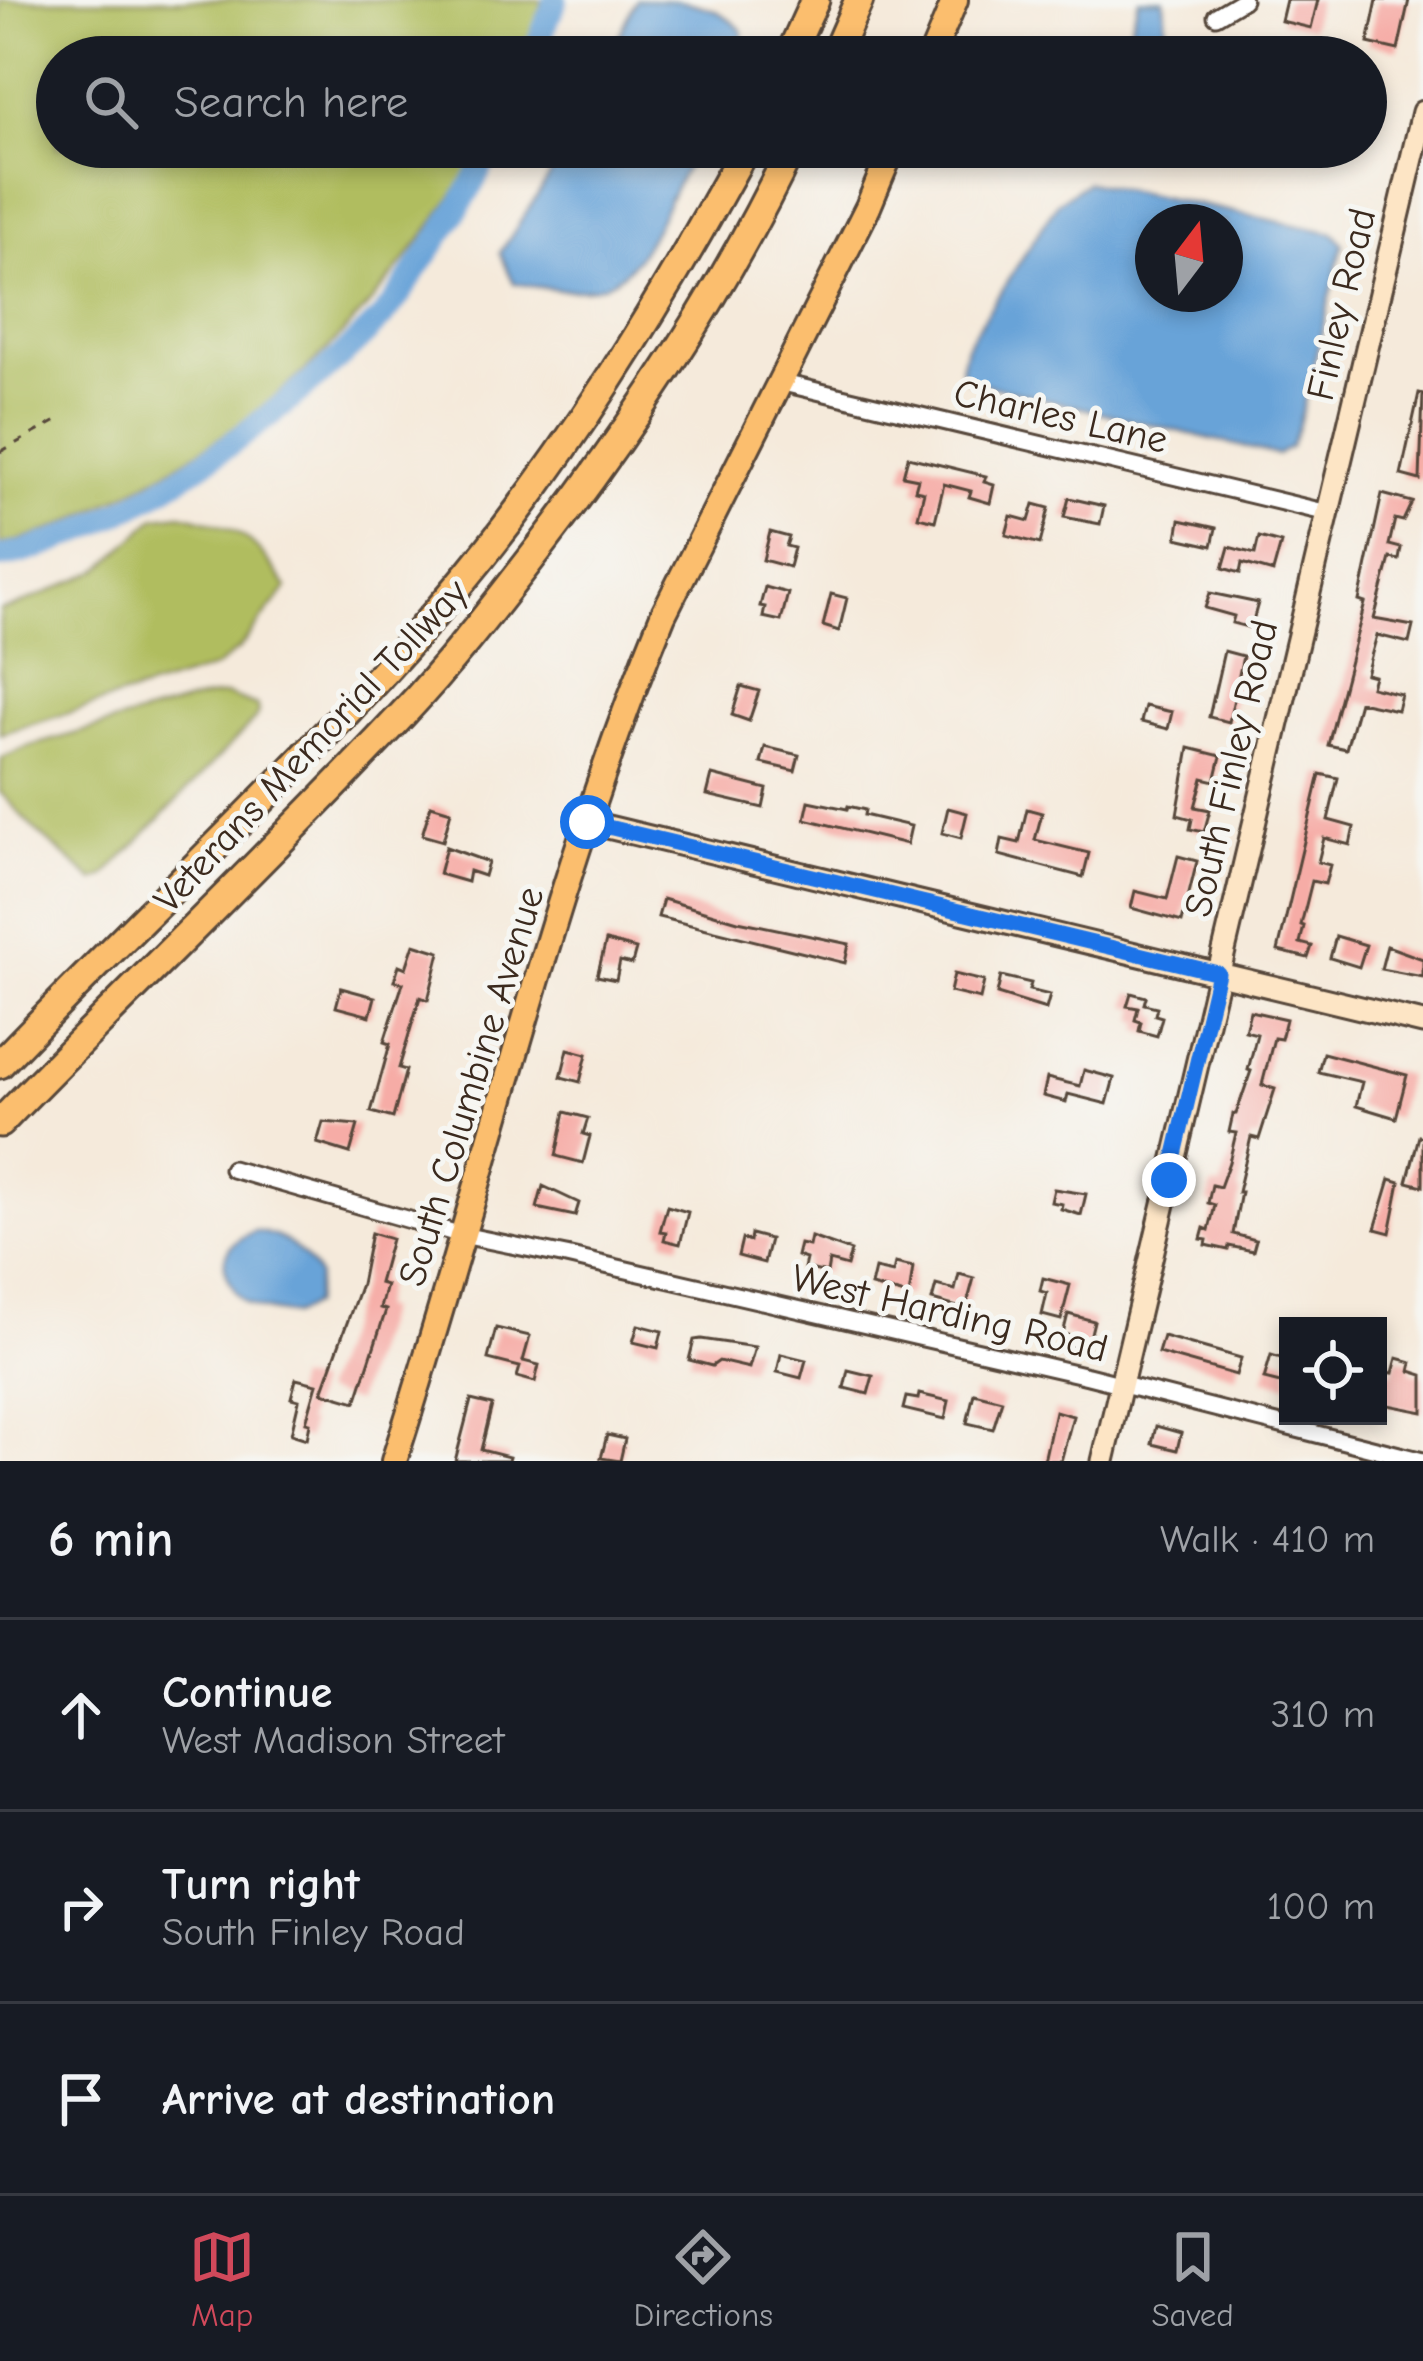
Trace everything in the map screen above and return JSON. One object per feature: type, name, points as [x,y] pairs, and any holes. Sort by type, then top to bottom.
[{"type":"highway","points":[[799,36],[815,0]]},
{"type":"highway","points":[[843,36],[859,0]]},
{"type":"highway","name":"Veterans Memorial Tollway","points":[[0,1064],[322,738],[453,593],[564,449],[686,257],[735,168]]},
{"type":"highway","name":"Veterans Memorial Tollway","points":[[0,1123],[390,728],[485,619],[600,469],[656,386],[721,281],[781,168]]},
{"type":"main road","points":[[940,36],[955,0]]},
{"type":"main road","name":"Finley Road","points":[[1328,512],[1423,112]]},
{"type":"main road","name":"South Columbine Avenue","points":[[394,1461],[587,822],[634,685],[663,615],[884,168]]},
{"type":"main road","name":"South Finley Road","points":[[1103,1461],[1328,512]]},
{"type":"main road","points":[[587,822],[1423,1023]]},
{"type":"street","points":[[1216,16],[1243,0]]},
{"type":"street","name":"Charles Lane","points":[[779,382],[1328,512]]},
{"type":"street","name":"West Harding Road","points":[[232,1169],[461,1235],[1423,1460]]},
{"type":"path","points":[[0,452],[62,418]]},
{"type":"green space","points":[[0,0],[543,0],[532,36],[36,36],[36,168],[471,168],[357,318],[254,414],[127,493],[65,524],[0,545]]},
{"type":"green space","points":[[181,514],[219,524],[244,537],[287,588],[239,649],[215,668],[0,734],[0,610],[101,569],[156,517]]},
{"type":"green space","points":[[226,695],[257,706],[256,718],[105,876],[94,881],[0,792],[2,758],[27,747]]},
{"type":"water","points":[[636,0],[708,8],[743,32],[742,36],[619,36]]},
{"type":"water","points":[[1139,0],[1164,0],[1167,36],[1129,32]]},
{"type":"water","points":[[553,168],[685,168],[643,250],[629,267],[614,280],[575,290],[514,283],[500,253]]},
{"type":"water","points":[[1087,182],[1194,204],[1135,204],[1135,312],[1243,312],[1243,214],[1334,233],[1343,244],[1298,428],[1290,447],[1277,455],[967,380],[961,369],[966,346],[1058,202]]},
{"type":"water","points":[[255,1231],[284,1240],[306,1259],[318,1276],[313,1304],[293,1315],[258,1308],[239,1296],[226,1272],[225,1257],[233,1245]]},
{"type":"building","points":[[1286,0],[1318,0],[1311,28],[1281,21]]},
{"type":"building","points":[[1377,0],[1409,0],[1398,50],[1387,47],[1387,36],[1369,36]]},
{"type":"building","points":[[1419,393],[1423,394],[1420,480],[1401,475]]},
{"type":"building","points":[[908,457],[986,476],[984,482],[994,485],[990,503],[969,497],[971,491],[944,484],[935,521],[918,517],[924,492],[915,490],[918,479],[903,476]]},
{"type":"building","points":[[1382,494],[1412,502],[1403,521],[1395,519],[1389,545],[1401,548],[1399,560],[1390,558],[1374,619],[1413,626],[1409,643],[1377,635],[1366,674],[1374,676],[1371,687],[1401,694],[1397,710],[1359,702],[1346,749],[1328,745],[1365,603],[1359,601]]},
{"type":"building","points":[[1069,498],[1104,506],[1100,524],[1064,517]]},
{"type":"building","points":[[1034,504],[1049,508],[1040,544],[1006,535],[1011,516],[1029,521]]},
{"type":"building","points":[[1180,520],[1216,528],[1212,546],[1177,538]]},
{"type":"building","points":[[770,532],[789,537],[786,546],[794,548],[789,567],[763,560]]},
{"type":"building","points":[[1259,537],[1281,543],[1273,572],[1242,563],[1240,573],[1223,568],[1229,547],[1255,554]]},
{"type":"building","points":[[765,587],[788,593],[781,621],[763,617],[765,607],[760,606]]},
{"type":"building","points":[[1210,593],[1258,603],[1251,628],[1232,623],[1234,616],[1205,608]]},
{"type":"building","points":[[831,594],[847,598],[839,631],[823,626]]},
{"type":"building","points":[[1224,651],[1243,656],[1229,722],[1209,717]]},
{"type":"building","points":[[741,686],[759,691],[749,721],[732,715]]},
{"type":"building","points":[[1145,706],[1172,712],[1168,729],[1141,722]]},
{"type":"building","points":[[765,747],[799,755],[795,771],[761,763]]},
{"type":"building","points":[[1189,748],[1221,756],[1215,781],[1203,778],[1195,807],[1210,810],[1204,832],[1190,829],[1192,819],[1177,815]]},
{"type":"building","points":[[1320,774],[1338,778],[1328,820],[1354,827],[1350,845],[1324,838],[1318,862],[1330,865],[1325,884],[1312,881],[1301,925],[1300,943],[1312,946],[1308,958],[1278,951]]},
{"type":"building","points":[[712,775],[767,789],[763,808],[707,795]]},
{"type":"building","points":[[809,801],[865,810],[864,815],[911,826],[907,844],[805,819]]},
{"type":"building","points":[[431,805],[451,811],[443,841],[422,835]]},
{"type":"building","points":[[948,808],[967,813],[961,838],[942,833]]},
{"type":"building","points":[[1027,809],[1042,813],[1035,840],[1089,853],[1083,877],[999,855],[1002,839],[1019,843]]},
{"type":"building","points":[[446,847],[488,862],[484,876],[469,871],[467,882],[439,874]]},
{"type":"building","points":[[1178,856],[1197,861],[1182,922],[1131,908],[1135,891],[1167,899]]},
{"type":"building","points":[[663,899],[738,921],[849,944],[845,963],[658,917]]},
{"type":"building","points":[[1336,936],[1366,945],[1359,967],[1330,958]]},
{"type":"building","points":[[606,941],[636,949],[632,964],[620,961],[616,980],[597,976]]},
{"type":"building","points":[[414,944],[440,952],[428,1000],[420,997],[399,1068],[406,1070],[393,1118],[371,1112],[390,1044],[384,1042],[403,983],[394,981],[399,965],[406,968]]},
{"type":"building","points":[[1387,946],[1423,959],[1423,977],[1381,969]]},
{"type":"building","points":[[954,974],[984,981],[980,999],[950,992]]},
{"type":"building","points":[[1001,976],[1031,983],[1029,990],[1050,995],[1046,1009],[997,994]]},
{"type":"building","points":[[341,988],[375,997],[370,1016],[336,1007]]},
{"type":"building","points":[[1131,993],[1157,1007],[1155,1015],[1162,1017],[1157,1036],[1139,1031],[1138,1008],[1127,1006]]},
{"type":"building","points":[[1250,1011],[1286,1019],[1281,1039],[1274,1038],[1262,1085],[1275,1089],[1259,1139],[1251,1137],[1238,1192],[1233,1234],[1256,1240],[1253,1251],[1206,1245],[1207,1240],[1201,1239],[1204,1228],[1209,1230],[1215,1205],[1208,1203],[1212,1185],[1220,1187],[1229,1162],[1236,1133],[1229,1132],[1233,1114],[1251,1071],[1257,1034],[1245,1031]]},
{"type":"building","points":[[568,1049],[587,1054],[580,1082],[561,1077]]},
{"type":"building","points":[[1323,1053],[1407,1075],[1396,1118],[1356,1106],[1362,1082],[1318,1072]]},
{"type":"building","points":[[1084,1070],[1114,1078],[1107,1104],[1068,1094],[1066,1102],[1043,1096],[1047,1078],[1080,1086]]},
{"type":"building","points":[[565,1112],[588,1118],[583,1134],[590,1136],[583,1163],[556,1156]]},
{"type":"building","points":[[323,1122],[358,1125],[350,1153],[317,1143]]},
{"type":"building","points":[[1419,1136],[1423,1137],[1423,1186],[1407,1182]]},
{"type":"building","points":[[1390,1179],[1400,1182],[1390,1233],[1375,1229]]},
{"type":"building","points":[[543,1186],[579,1203],[575,1216],[537,1208]]},
{"type":"building","points":[[1054,1189],[1086,1194],[1081,1215],[1051,1202]]},
{"type":"building","points":[[667,1206],[688,1212],[680,1244],[664,1240],[666,1232],[660,1231]]},
{"type":"building","points":[[371,1233],[391,1239],[379,1283],[386,1285],[380,1308],[386,1310],[356,1402],[322,1392],[361,1284]]},
{"type":"building","points":[[751,1234],[770,1239],[764,1263],[738,1256],[742,1239],[750,1241]]},
{"type":"building","points":[[811,1237],[851,1251],[847,1266],[829,1261],[827,1273],[804,1268],[806,1259],[797,1256],[800,1244],[809,1246]]},
{"type":"building","points":[[895,1263],[913,1267],[909,1296],[871,1286],[875,1269],[893,1273]]},
{"type":"building","points":[[959,1274],[974,1278],[967,1304],[962,1303],[961,1308],[932,1300],[936,1285],[955,1290]]},
{"type":"building","points":[[1043,1278],[1070,1285],[1061,1320],[1042,1315],[1047,1293],[1040,1291]]},
{"type":"building","points":[[1068,1314],[1094,1321],[1087,1350],[1069,1346],[1072,1336],[1063,1334]]},
{"type":"building","points":[[638,1325],[662,1331],[658,1348],[633,1342]]},
{"type":"building","points":[[496,1328],[530,1336],[523,1361],[539,1365],[535,1382],[517,1377],[520,1367],[488,1359]]},
{"type":"building","points":[[1163,1336],[1241,1358],[1236,1375],[1158,1353]]},
{"type":"building","points":[[694,1340],[755,1347],[749,1368],[689,1360]]},
{"type":"building","points":[[781,1354],[806,1360],[801,1378],[777,1372]]},
{"type":"building","points":[[1271,1355],[1279,1357],[1279,1383],[1264,1379]]},
{"type":"building","points":[[1397,1358],[1412,1362],[1410,1371],[1423,1375],[1423,1412],[1387,1405],[1387,1372],[1393,1373]]},
{"type":"building","points":[[848,1370],[873,1376],[868,1394],[844,1388]]},
{"type":"building","points":[[296,1379],[317,1384],[306,1422],[310,1423],[307,1439],[291,1434],[299,1400],[291,1398]]},
{"type":"building","points":[[974,1393],[1002,1400],[993,1429],[967,1423]]},
{"type":"building","points":[[919,1394],[949,1401],[945,1419],[903,1409],[906,1397],[918,1399]]},
{"type":"building","points":[[471,1400],[492,1405],[481,1450],[509,1457],[508,1461],[455,1461]]},
{"type":"building","points":[[1055,1411],[1073,1416],[1061,1461],[1044,1461]]},
{"type":"building","points":[[1156,1426],[1181,1433],[1177,1450],[1152,1444]]},
{"type":"building","points":[[607,1435],[625,1439],[620,1461],[601,1458]]},
{"type":"waterway","points":[[541,36],[556,0]]},
{"type":"waterway","points":[[0,557],[47,544],[152,495],[305,388],[393,304],[481,168]]},
{"type":"route","points":[[587,822],[1218,973],[1169,1180]]}]
